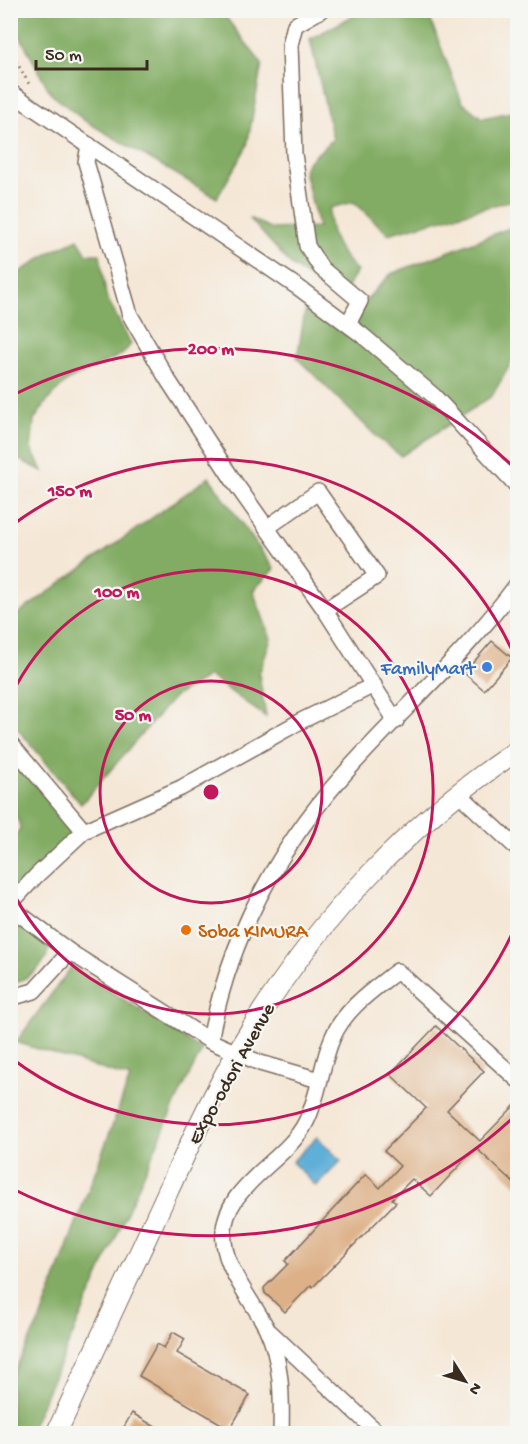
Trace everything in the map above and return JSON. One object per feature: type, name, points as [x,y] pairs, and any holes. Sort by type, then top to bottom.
[{"type":"main road","name":"Expo-odori Avenue","points":[[56,1434],[186,1153],[236,1054],[304,951],[390,853],[458,793],[518,750]]},
{"type":"street","points":[[321,10],[295,25],[290,45],[294,153],[307,246],[321,268],[360,301],[348,324]]},
{"type":"street","points":[[10,92],[299,288],[348,324],[434,396],[518,487]]},
{"type":"street","points":[[89,145],[86,162],[130,315],[166,376],[235,483],[325,610],[396,721]]},
{"type":"street","points":[[268,527],[318,492],[377,576],[325,610]]},
{"type":"street","points":[[210,1041],[219,994],[234,948],[275,868],[320,802],[367,749],[458,658],[518,583]]},
{"type":"street","points":[[320,1080],[236,1054],[210,1041],[70,952],[10,905],[36,876],[84,831],[181,788],[299,722],[374,685]]},
{"type":"street","points":[[10,743],[84,831]]},
{"type":"street","points":[[458,793],[518,849]]},
{"type":"street","points":[[10,998],[34,991],[70,952]]},
{"type":"street","points":[[281,1434],[279,1360],[266,1328],[226,1256],[223,1240],[225,1221],[245,1187],[289,1144],[306,1122],[332,1038],[344,1018],[363,996],[398,971],[518,1080]]},
{"type":"street","points":[[266,1328],[379,1434]]},
{"type":"path","points":[[10,51],[30,84]]},
{"type":"green space","points":[[20,10],[221,11],[262,64],[247,146],[217,198],[85,121],[51,94],[12,21]]},
{"type":"green space","points":[[362,11],[427,11],[462,102],[482,118],[517,111],[517,199],[388,234],[354,202],[330,208],[332,235],[340,250],[357,271],[340,299],[291,265],[249,218],[272,229],[318,227],[304,170],[307,163],[333,139],[310,39]]},
{"type":"green space","points":[[517,225],[517,353],[492,396],[401,456],[379,439],[297,358],[305,312],[318,315],[346,335],[366,300],[391,274]]},
{"type":"green space","points":[[78,239],[87,254],[100,254],[106,296],[131,344],[123,354],[68,380],[47,401],[34,420],[31,449],[43,471],[11,456],[11,278],[49,253]]},
{"type":"green space","points":[[209,477],[274,569],[253,591],[271,639],[259,674],[266,717],[209,676],[174,697],[81,804],[11,721],[11,619]]},
{"type":"green space","points":[[11,751],[73,826],[73,833],[11,895],[10,846],[20,829],[19,822],[11,811]]},
{"type":"green space","points":[[10,913],[50,943],[46,958],[37,970],[11,985]]},
{"type":"green space","points":[[72,966],[202,1050],[175,1104],[29,1433],[11,1433],[11,1377],[40,1320],[130,1078],[16,1042]]},
{"type":"water","points":[[317,1137],[341,1161],[316,1186],[292,1162]]},
{"type":"building","points":[[492,641],[512,658],[484,690],[464,673]]},
{"type":"building","points":[[436,1026],[484,1071],[447,1110],[480,1141],[518,1102],[518,1187],[476,1148],[431,1196],[412,1179],[392,1199],[396,1202],[313,1287],[311,1285],[285,1312],[265,1293],[264,1288],[288,1264],[285,1261],[366,1174],[380,1188],[400,1166],[384,1151],[426,1108],[390,1074]]},
{"type":"building","points":[[173,1332],[185,1339],[177,1353],[250,1395],[230,1429],[139,1376],[157,1344],[164,1348]]},
{"type":"building","points":[[132,1413],[167,1434],[120,1434]]},
{"type":"place","name":"FamilyMart","points":[[487,667]]},
{"type":"place","name":"Soba KIMURA","points":[[186,930]]}]
